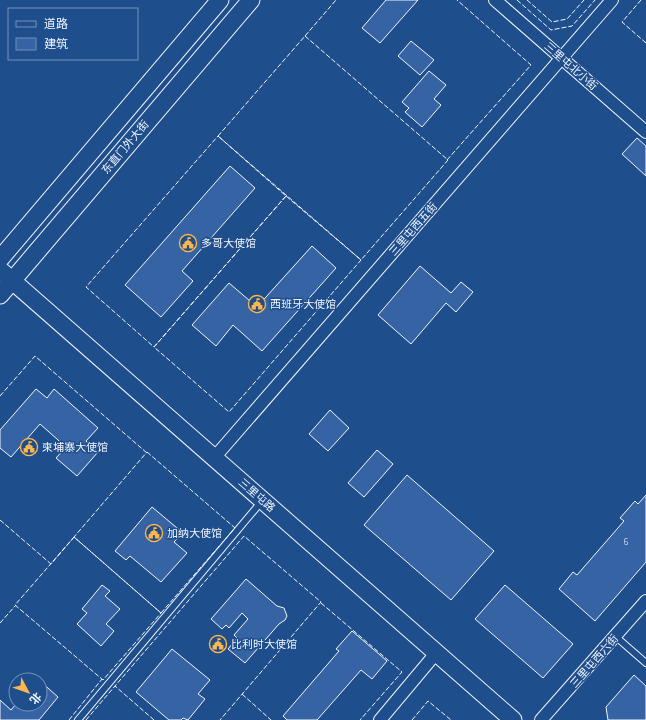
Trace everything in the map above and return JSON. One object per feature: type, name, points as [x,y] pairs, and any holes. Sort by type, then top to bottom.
[{"type":"main road","name":"东直门外大街","points":[[0,259],[220,0]]},
{"type":"main road","name":"东直门外大街","points":[[0,295],[6,276],[251,0]]},
{"type":"main road","name":"三里屯路","points":[[6,276],[513,720]]},
{"type":"street","name":"三里屯北小街","points":[[496,0],[646,132]]},
{"type":"street","name":"三里屯西五街","points":[[214,458],[612,0]]},
{"type":"street","name":"三里屯西六街","points":[[541,720],[646,601]]},
{"type":"street","points":[[380,720],[437,652]]},
{"type":"lane","points":[[78,720],[262,500]]},
{"type":"lane","points":[[615,636],[646,664]]},
{"type":"building","points":[[386,0],[418,0],[380,43],[362,28]]},
{"type":"building","points":[[411,41],[434,60],[420,75],[398,56]]},
{"type":"building","points":[[429,71],[446,85],[434,99],[441,105],[422,127],[405,112],[409,108],[402,102]]},
{"type":"building","points":[[637,138],[646,146],[646,176],[622,154]]},
{"type":"building","points":[[230,166],[255,188],[182,271],[193,281],[161,317],[125,285]]},
{"type":"building","points":[[312,246],[336,268],[262,351],[233,325],[216,346],[192,325],[229,283],[257,307]]},
{"type":"building","points":[[420,266],[451,293],[461,282],[473,292],[456,312],[446,303],[411,344],[378,315]]},
{"type":"building","points":[[36,389],[47,398],[54,389],[98,428],[86,441],[98,452],[77,476],[56,458],[66,447],[40,424],[11,457],[0,448],[0,430]]},
{"type":"building","points":[[330,410],[349,428],[328,451],[309,434]]},
{"type":"building","points":[[377,450],[393,464],[364,497],[348,483]]},
{"type":"building","points":[[407,475],[494,551],[451,600],[364,525]]},
{"type":"building","points":[[646,495],[646,562],[595,621],[559,589],[573,572],[577,575],[624,521],[620,518],[635,501],[638,504]]},
{"type":"building","points":[[152,507],[183,533],[174,542],[187,553],[161,582],[130,556],[126,560],[115,551]]},
{"type":"building","points":[[246,579],[277,606],[284,608],[287,616],[245,663],[228,649],[237,638],[234,635],[248,619],[242,613],[229,628],[226,625],[222,629],[211,619]]},
{"type":"building","points":[[102,585],[110,591],[105,596],[120,609],[106,624],[114,631],[101,646],[77,624],[87,613],[82,609]]},
{"type":"building","points":[[505,585],[573,644],[543,678],[475,619]]},
{"type":"building","points":[[352,631],[387,661],[372,679],[361,670],[317,720],[287,720],[283,716],[339,651],[336,649]]},
{"type":"building","points":[[172,649],[210,680],[198,694],[205,699],[188,720],[183,718],[181,720],[169,720],[136,692]]},
{"type":"building","points":[[634,675],[646,686],[646,720],[608,720],[606,707]]},
{"type":"building","points":[[48,688],[58,697],[48,709]]},
{"type":"building","points":[[0,700],[8,707],[8,712],[46,712],[39,720],[0,720]]},
{"type":"fence","points":[[305,36],[336,0]]},
{"type":"fence","points":[[447,160],[531,65],[457,0]]},
{"type":"fence","points":[[517,0],[551,30],[572,26],[595,0]]},
{"type":"fence","points":[[527,0],[552,22],[567,19],[584,0]]},
{"type":"fence","points":[[641,0],[622,22],[646,43]]},
{"type":"fence","points":[[305,36],[448,160],[361,260],[218,136],[305,36]]},
{"type":"fence","points":[[218,136],[286,196],[154,347],[86,287],[218,136]]},
{"type":"fence","points":[[286,196],[361,260],[229,412],[154,347],[286,196]]},
{"type":"fence","points":[[0,396],[35,356],[147,453]]},
{"type":"fence","points":[[147,452],[235,528],[161,613],[74,537],[147,452]]},
{"type":"fence","points":[[0,520],[51,564],[75,536]]},
{"type":"fence","points":[[154,720],[115,686],[244,536],[321,602],[220,720]]},
{"type":"fence","points":[[74,537],[161,613],[103,680],[15,605],[74,537]]},
{"type":"fence","points":[[321,603],[402,672],[360,720]]},
{"type":"fence","points":[[0,623],[16,605]]},
{"type":"fence","points":[[69,720],[102,679]]},
{"type":"fence","points":[[86,720],[115,686],[116,687]]},
{"type":"fence","points":[[242,694],[271,720]]},
{"type":"fence","points":[[412,720],[428,701],[451,720]]},
{"type":"place","name":"多哥大使馆","points":[[188,243]]},
{"type":"place","name":"西班牙大使馆","points":[[257,304]]},
{"type":"place","name":"柬埔寨大使馆","points":[[29,447]]},
{"type":"place","name":"加纳大使馆","points":[[154,533]]},
{"type":"place","name":"比利时大使馆","points":[[218,644]]}]
